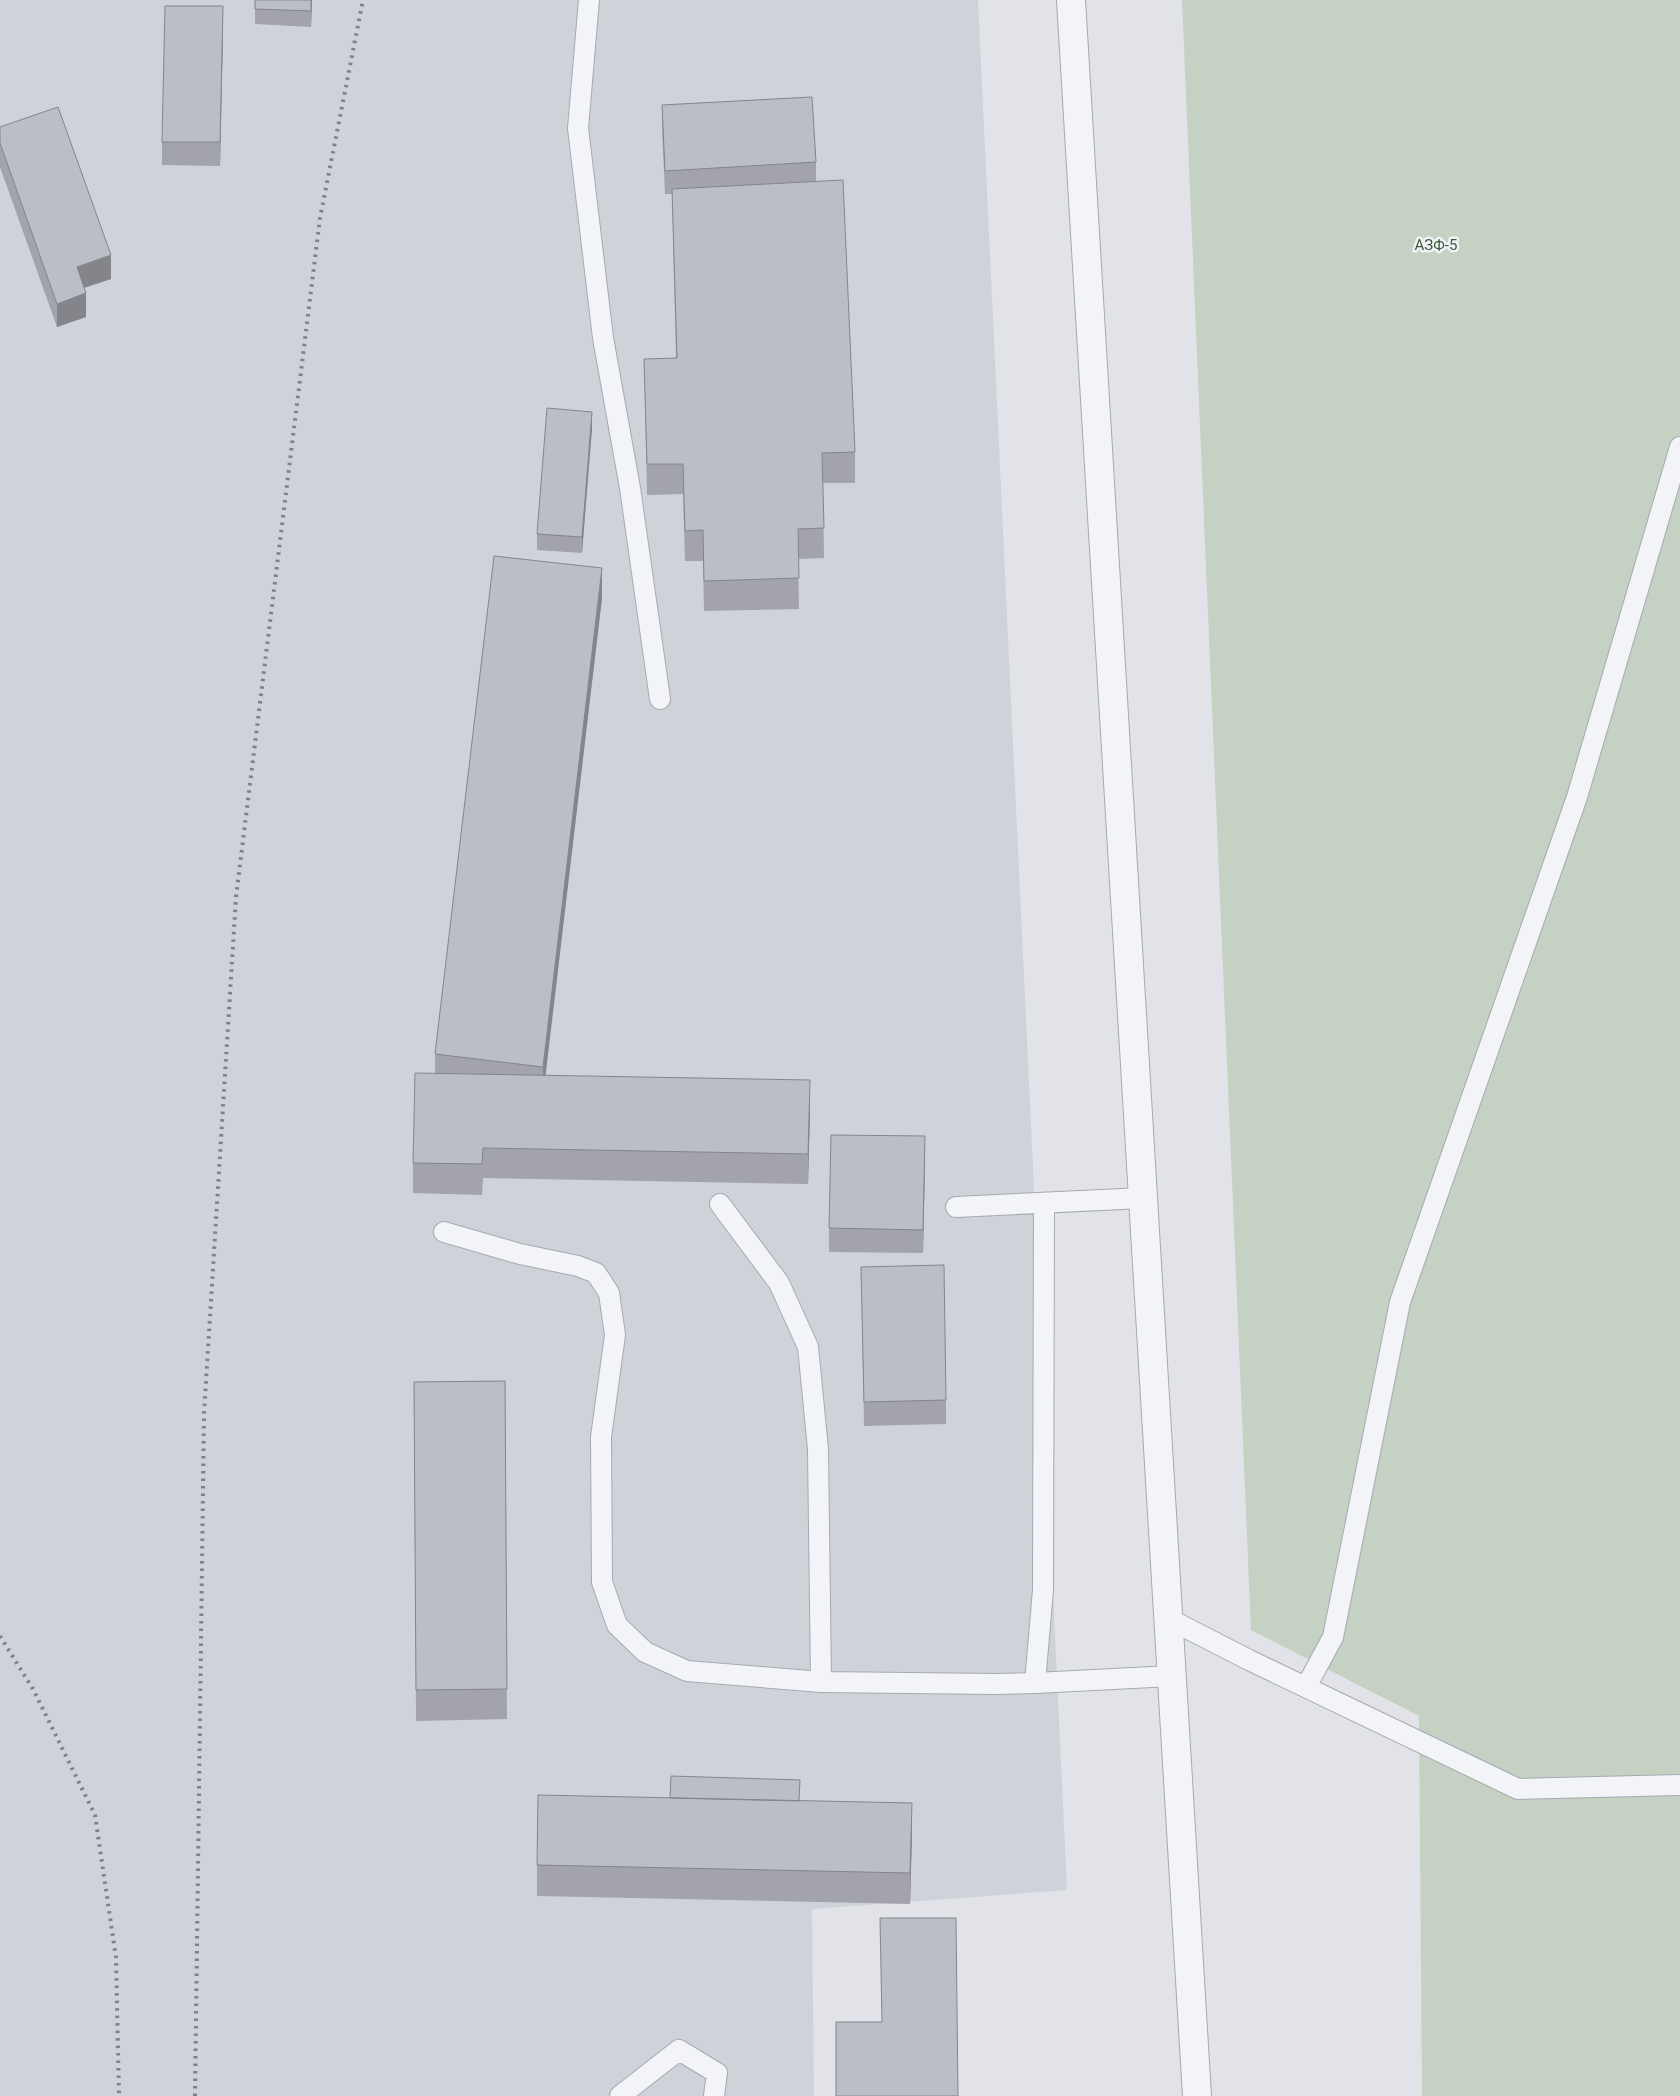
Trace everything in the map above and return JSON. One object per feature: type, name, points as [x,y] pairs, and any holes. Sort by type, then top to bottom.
[{"type":"street","points":[[1071,0],[1197,2096]]},
{"type":"lane","points":[[589,0],[578,128],[603,338],[630,488],[660,699]]},
{"type":"lane","points":[[1306,1688],[1333,1637],[1400,1302],[1576,798],[1680,447]]},
{"type":"lane","points":[[956,1207],[1143,1198]]},
{"type":"lane","points":[[1035,1682],[1043,1590],[1044,1203]]},
{"type":"lane","points":[[720,1204],[779,1283],[808,1347],[818,1449],[821,1682]]},
{"type":"lane","points":[[444,1232],[520,1254],[578,1266],[596,1273],[609,1294],[615,1336],[601,1437],[602,1582],[617,1625],[645,1652],[687,1671],[821,1682],[996,1684],[1172,1676]]},
{"type":"lane","points":[[1169,1619],[1306,1688],[1518,1789],[1680,1785]]},
{"type":"lane","points":[[620,2096],[678,2050],[717,2073],[714,2096]]},
{"type":"shaded area","points":[[0,0],[978,0],[1067,1890],[812,1909],[814,2096],[0,2096]]},
{"type":"green space","name":"АЗФ-5","points":[[1182,0],[1680,0],[1680,2096],[1422,2096],[1419,1716],[1251,1630]]},
{"type":"building","points":[[255,0],[311,0],[311,11],[255,9]]},
{"type":"building","points":[[165,6],[223,6],[220,142],[162,142]]},
{"type":"building","points":[[812,97],[816,162],[665,171],[662,105]]},
{"type":"building","points":[[58,107],[111,255],[77,267],[86,293],[57,304],[0,143],[0,127]]},
{"type":"building","points":[[843,180],[855,452],[822,453],[824,528],[798,529],[799,578],[704,581],[703,530],[685,531],[683,464],[647,464],[644,359],[677,358],[672,189]]},
{"type":"building","points":[[547,408],[592,412],[582,537],[537,534]]},
{"type":"building","points":[[494,556],[602,568],[543,1067],[435,1054]]},
{"type":"building","points":[[415,1073],[810,1080],[808,1154],[483,1148],[482,1164],[413,1163]]},
{"type":"building","points":[[831,1135],[925,1136],[923,1230],[829,1228]]},
{"type":"building","points":[[944,1265],[946,1400],[864,1402],[861,1267]]},
{"type":"building","points":[[505,1381],[507,1689],[416,1690],[414,1382]]},
{"type":"building","points":[[671,1776],[800,1780],[799,1801],[670,1798]]},
{"type":"building","points":[[538,1795],[912,1803],[910,1873],[537,1865]]},
{"type":"building","points":[[880,1918],[956,1918],[958,2096],[836,2096],[836,2022],[882,2022]]},
{"type":"railway","points":[[195,2096],[204,1414],[236,897],[320,218],[363,0]]},
{"type":"railway","points":[[0,1636],[33,1689],[95,1815],[116,1958],[119,2096]]}]
